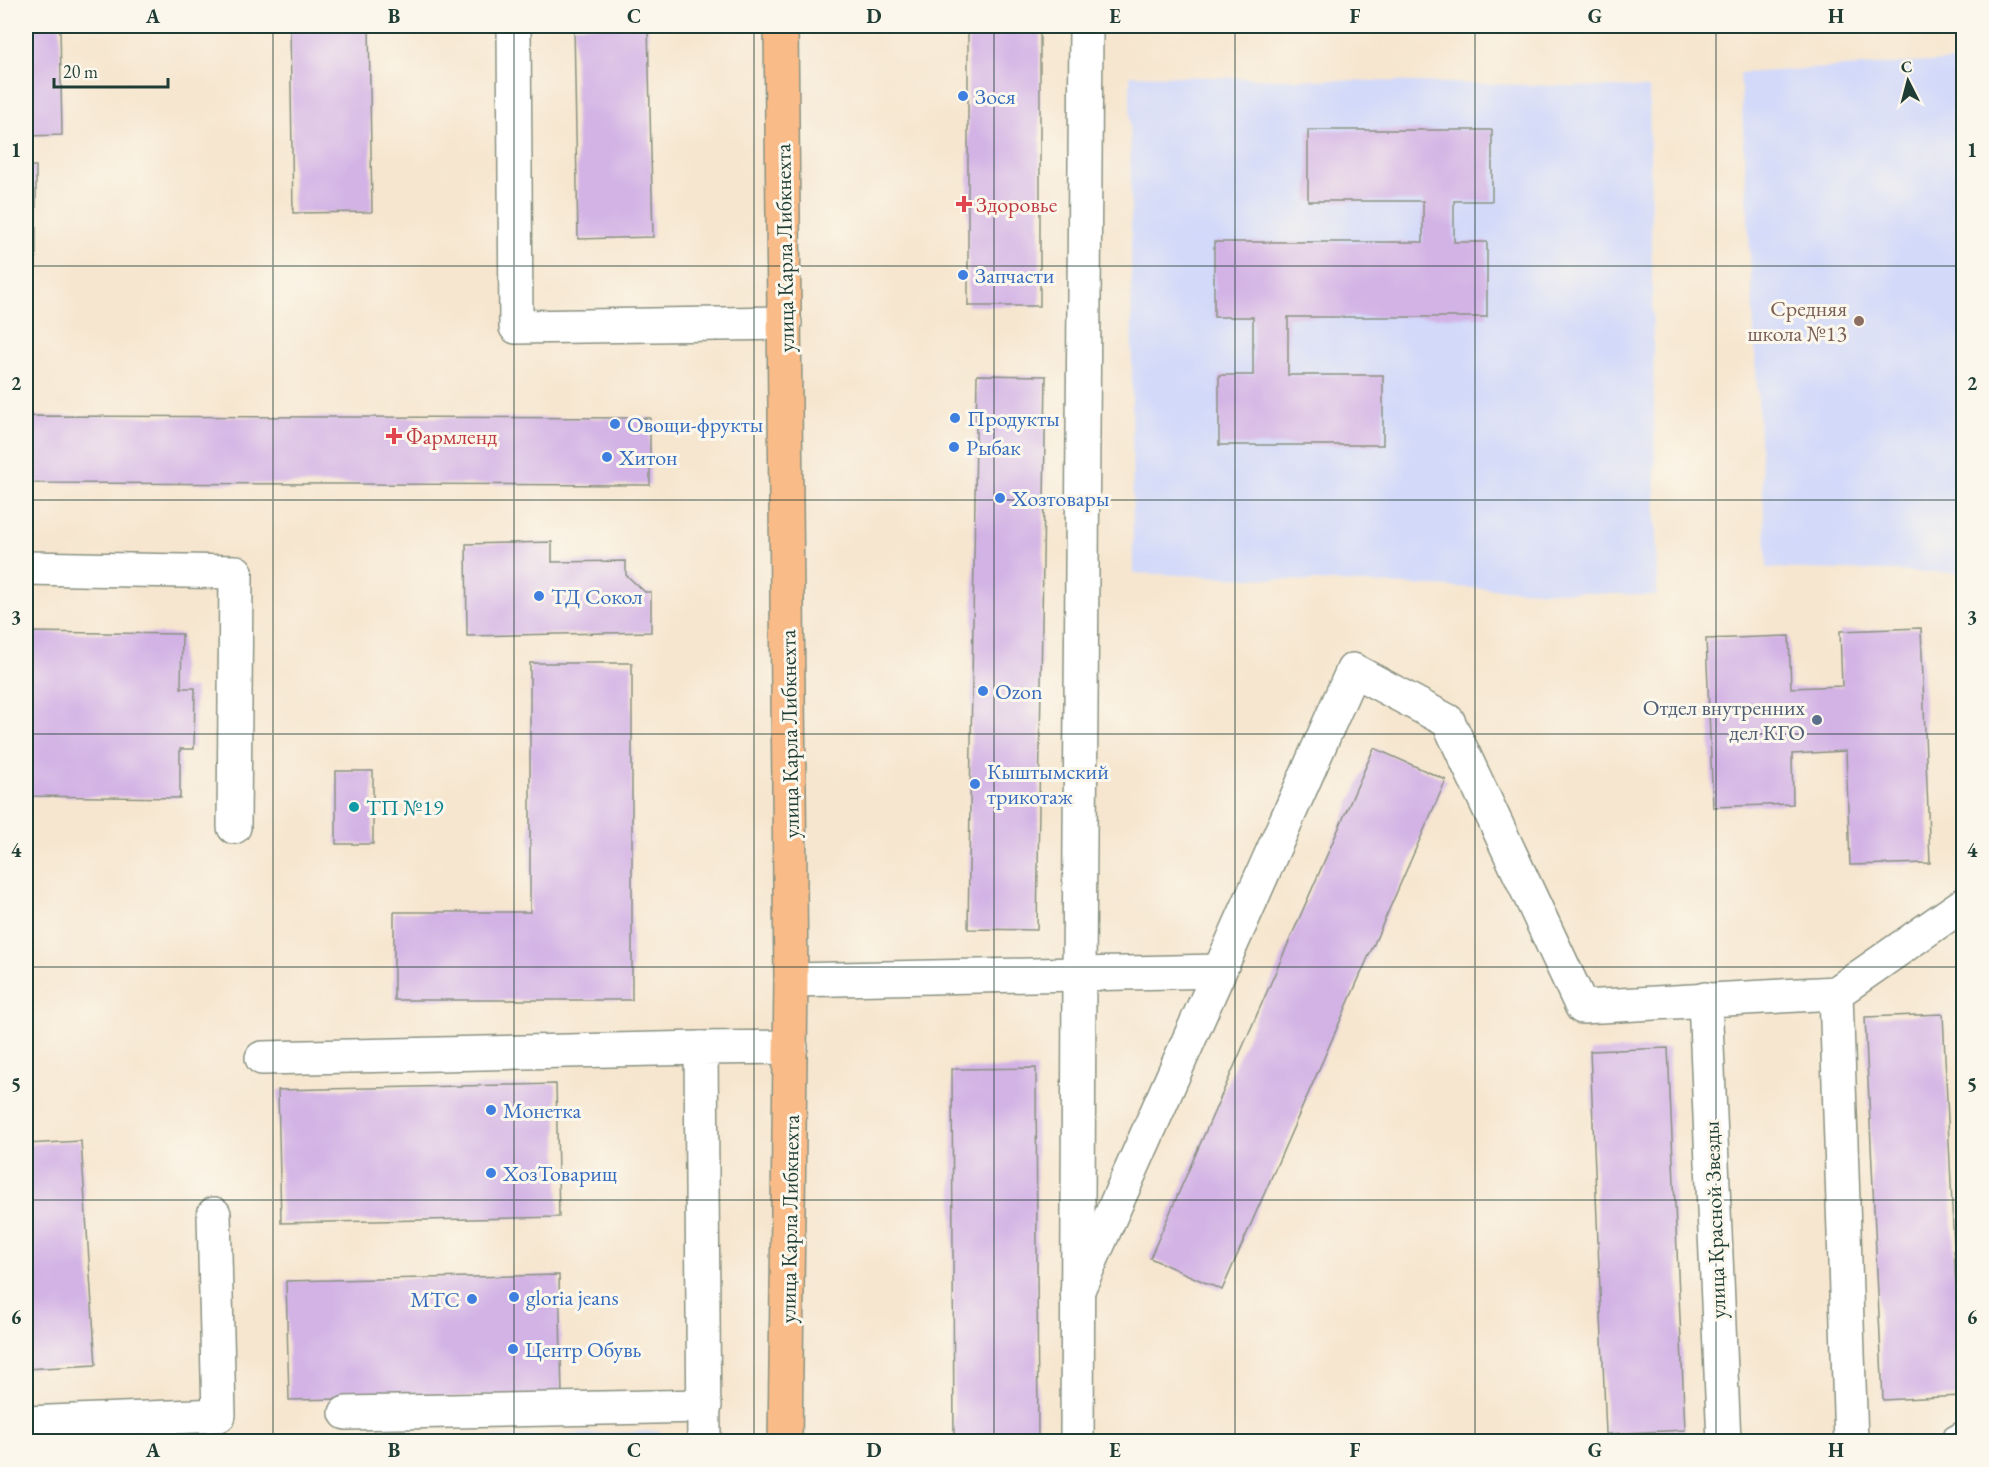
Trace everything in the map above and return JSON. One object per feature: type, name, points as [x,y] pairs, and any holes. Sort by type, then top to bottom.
[{"type":"main road","name":"улица Карла Либкнехта","points":[[781,26],[791,980],[785,1442]]},
{"type":"street","points":[[513,26],[516,327],[785,323]]},
{"type":"street","points":[[1077,1442],[1078,974],[1086,26]]},
{"type":"street","points":[[26,568],[236,572],[234,827]]},
{"type":"street","points":[[1077,1292],[1353,670],[1448,721],[1582,1007],[1836,993],[1964,904]]},
{"type":"street","points":[[791,980],[1219,971]]},
{"type":"street","points":[[1836,993],[1851,1442]]},
{"type":"street","name":"улица Красной Звезды","points":[[1705,999],[1724,1442]]},
{"type":"street","points":[[262,1058],[791,1047]]},
{"type":"street","points":[[701,1048],[704,1442]]},
{"type":"street","points":[[26,1423],[219,1415],[214,1214]]},
{"type":"street","points":[[346,1413],[705,1406]]},
{"type":"street","points":[[1958,1442],[1964,1438]]},
{"type":"shaded area","name":"Средняя школа №13","points":[[1963,60],[1963,573],[1767,568],[1740,73]]},
{"type":"shaded area","points":[[1130,75],[1649,88],[1657,596],[1133,573]]},
{"type":"shaded area","points":[[660,1431],[660,1442],[402,1441]]},
{"type":"building","points":[[26,26],[60,26],[62,135],[26,136]]},
{"type":"building","points":[[290,26],[369,26],[372,212],[293,213]]},
{"type":"building","points":[[574,26],[648,26],[653,237],[578,239]]},
{"type":"building","points":[[968,26],[1040,26],[1040,306],[968,306]]},
{"type":"building","points":[[1308,130],[1492,130],[1492,201],[1454,201],[1454,242],[1487,242],[1487,317],[1288,317],[1288,375],[1383,375],[1383,445],[1219,445],[1219,375],[1253,375],[1253,317],[1214,317],[1214,242],[1423,242],[1423,201],[1308,201]]},
{"type":"building","points":[[26,166],[36,166],[36,267],[26,267]]},
{"type":"building","points":[[977,375],[1046,376],[1037,930],[968,929]]},
{"type":"building","points":[[26,416],[650,418],[650,485],[26,483]]},
{"type":"building","points":[[552,542],[552,562],[626,561],[626,575],[645,592],[651,592],[651,632],[467,636],[466,544]]},
{"type":"building","name":"Отдел внутренних дел КГО","points":[[1921,628],[1930,863],[1850,865],[1846,751],[1792,754],[1793,804],[1713,807],[1706,639],[1789,636],[1791,688],[1842,686],[1840,631]]},
{"type":"building","points":[[26,632],[182,634],[181,688],[195,688],[194,749],[180,749],[180,798],[26,796]]},
{"type":"building","points":[[530,663],[632,663],[632,1000],[394,1000],[394,912],[530,912]]},
{"type":"building","points":[[1374,748],[1446,780],[1222,1290],[1150,1258]]},
{"type":"building","name":"ТП №19","points":[[336,771],[373,771],[373,844],[336,844]]},
{"type":"building","points":[[1943,1014],[1961,1396],[1883,1400],[1865,1017]]},
{"type":"building","points":[[1668,1048],[1685,1430],[1606,1434],[1590,1051]]},
{"type":"building","points":[[1036,1068],[1038,1442],[954,1442],[952,1069]]},
{"type":"building","points":[[556,1084],[559,1217],[281,1223],[278,1090]]},
{"type":"building","points":[[81,1141],[96,1365],[26,1369],[26,1144]]},
{"type":"building","points":[[559,1275],[562,1395],[289,1400],[286,1281]]},
{"type":"place","name":"Зося","points":[[963,96]]},
{"type":"place","name":"Здоровье","points":[[964,204]]},
{"type":"place","name":"Запчасти","points":[[963,275]]},
{"type":"place","name":"Средняя школа №13","points":[[1859,321]]},
{"type":"place","name":"Продукты","points":[[955,418]]},
{"type":"place","name":"Овощи-фрукты","points":[[615,424]]},
{"type":"place","name":"Фармленд","points":[[394,436]]},
{"type":"place","name":"Рыбак","points":[[954,447]]},
{"type":"place","name":"Хитон","points":[[607,457]]},
{"type":"place","name":"Хозтовары","points":[[1000,498]]},
{"type":"place","name":"ТД Сокол","points":[[539,596]]},
{"type":"place","name":"Ozon","points":[[983,691]]},
{"type":"place","name":"Отдел внутренних дел КГО","points":[[1817,720]]},
{"type":"place","name":"Кыштымский трикотаж","points":[[975,784]]},
{"type":"place","name":"ТП №19","points":[[354,807]]},
{"type":"place","name":"Монетка","points":[[491,1110]]},
{"type":"place","name":"ХозТоварищ","points":[[491,1173]]},
{"type":"place","name":"gloria jeans","points":[[514,1297]]},
{"type":"place","name":"МТС","points":[[472,1299]]},
{"type":"place","name":"Центр Обувь","points":[[513,1349]]}]
